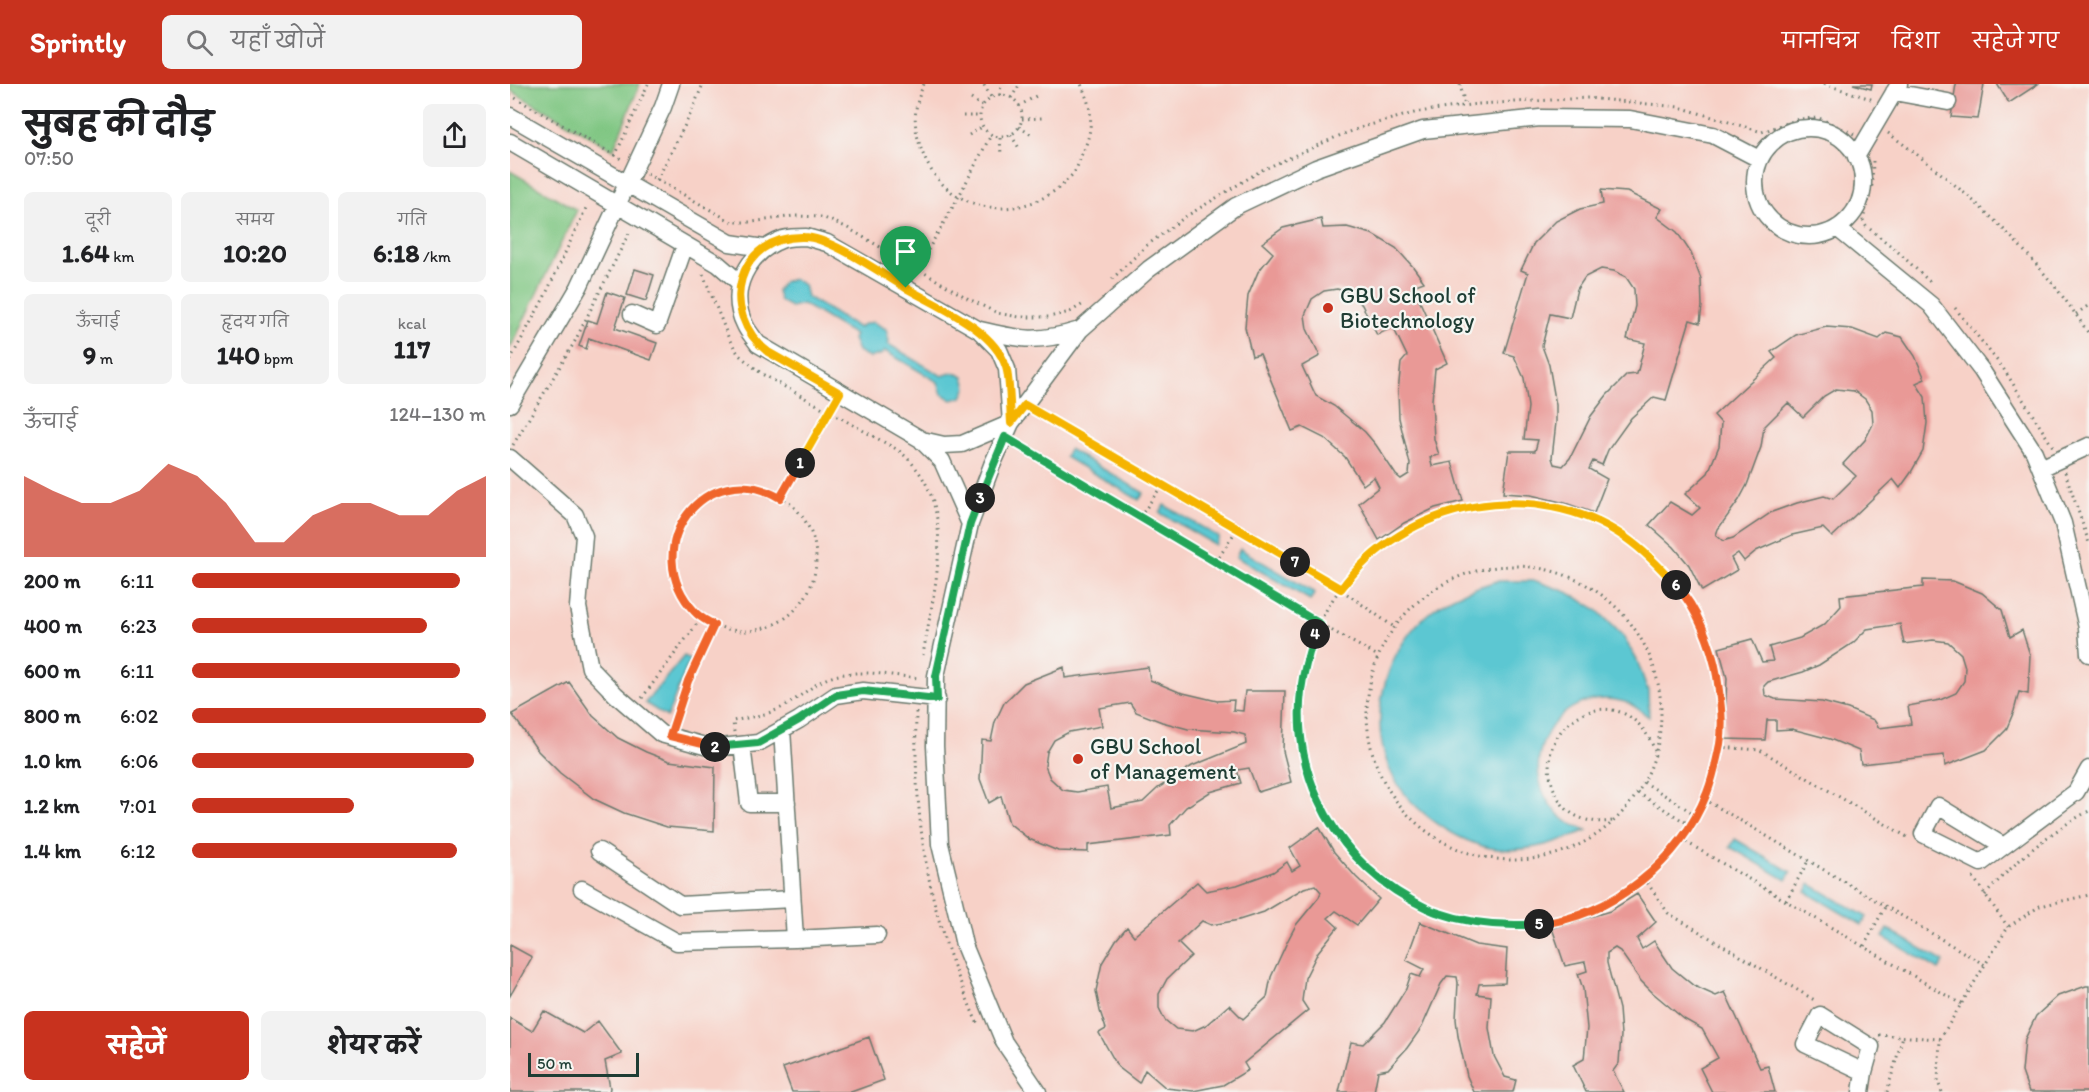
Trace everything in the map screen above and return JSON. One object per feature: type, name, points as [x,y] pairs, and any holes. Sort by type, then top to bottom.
[{"type":"lane","points":[[510,404],[579,287],[663,108],[671,84]]},
{"type":"lane","points":[[1856,157],[1897,88],[1948,102]]},
{"type":"lane","points":[[510,116],[730,243],[764,248]]},
{"type":"lane","points":[[1038,1092],[1004,1042],[964,945],[940,844],[935,746],[936,676],[970,524],[1008,430],[1080,330],[1149,269],[1236,206],[1316,168],[1417,132],[1540,118],[1630,119],[1713,135],[1759,159]]},
{"type":"lane","points":[[1812,128],[1832,132],[1849,145],[1860,163],[1864,181],[1859,205],[1849,220],[1828,234],[1807,237],[1787,232],[1771,222],[1758,201],[1755,175],[1759,159],[1769,144],[1790,131],[1812,128]]},
{"type":"lane","points":[[510,142],[718,264],[740,283]]},
{"type":"lane","points":[[1837,228],[1931,305],[1982,370],[2034,453],[2063,523],[2087,628],[2089,654]]},
{"type":"lane","points":[[970,524],[942,460],[922,440],[758,344],[745,327],[740,313],[740,283],[747,266],[764,248],[786,238],[806,237],[827,243],[979,330],[999,350],[1007,369],[1008,430]]},
{"type":"lane","points":[[632,314],[657,325],[685,245]]},
{"type":"lane","points":[[979,330],[1021,339],[1053,338],[1080,330]]},
{"type":"lane","points":[[922,440],[944,445],[962,444],[1008,430]]},
{"type":"lane","points":[[2041,468],[2089,446]]},
{"type":"lane","points":[[510,458],[576,514],[584,536],[578,607],[590,668],[661,734],[712,748],[758,743],[836,695],[863,691],[937,699]]},
{"type":"lane","points":[[782,729],[795,939]]},
{"type":"lane","points":[[742,745],[749,803],[787,803]]},
{"type":"lane","points":[[2002,845],[2076,792],[2088,776]]},
{"type":"lane","points":[[599,851],[680,905],[792,899]]},
{"type":"lane","points":[[582,889],[677,942],[877,935]]},
{"type":"lane","points":[[1861,1092],[1863,1072]]},
{"type":"path","points":[[615,156],[648,84]]},
{"type":"path","points":[[657,180],[703,84]]},
{"type":"path","points":[[924,84],[916,102],[915,134],[929,170],[950,192],[980,206],[1016,208],[1051,195],[1074,173],[1089,138],[1090,107],[1081,84]]},
{"type":"path","points":[[1000,95],[1001,84]]},
{"type":"path","points":[[1011,98],[1020,84]]},
{"type":"path","points":[[1460,84],[1469,125]]},
{"type":"path","points":[[1824,84],[1872,99],[1886,107]]},
{"type":"path","points":[[984,85],[991,97]]},
{"type":"path","points":[[510,95],[732,222],[752,222],[794,216],[822,217],[846,227],[969,300],[997,313],[1019,317],[1049,317],[1070,312],[1090,300]]},
{"type":"path","points":[[1000,95],[1011,98],[1019,106],[1022,119],[1019,128],[1011,135],[1000,138],[991,135],[982,127],[979,116],[982,106],[991,97],[1000,95]]},
{"type":"path","points":[[1019,106],[1036,96]]},
{"type":"path","points":[[1106,285],[1146,246],[1185,217],[1262,170],[1305,149],[1366,126],[1419,112],[1465,105],[1588,98],[1679,107],[1762,132],[1799,119],[1819,118],[1855,134],[1867,117],[1958,187],[2010,234],[2069,303],[2089,334]]},
{"type":"path","points":[[971,99],[982,106]]},
{"type":"path","points":[[963,116],[979,116]]},
{"type":"path","points":[[1022,119],[1042,118]]},
{"type":"path","points":[[969,135],[982,127]]},
{"type":"path","points":[[1019,128],[1033,136]]},
{"type":"path","points":[[906,288],[991,135]]},
{"type":"path","points":[[1011,135],[1019,148]]},
{"type":"path","points":[[1000,138],[1001,154]]},
{"type":"path","points":[[510,360],[544,298],[587,206]]},
{"type":"path","points":[[510,450],[574,343],[630,231],[637,235]]},
{"type":"path","points":[[695,269],[705,275],[729,339],[739,355],[762,374],[898,450],[911,460],[928,486],[935,506],[939,530],[939,554],[923,656]]},
{"type":"path","points":[[2076,314],[2089,305]]},
{"type":"path","points":[[780,498],[840,393]]},
{"type":"path","points":[[1025,405],[1341,589],[1395,627]]},
{"type":"path","points":[[1008,430],[1140,518],[1379,656]]},
{"type":"path","points":[[1140,518],[1162,484]]},
{"type":"path","points":[[739,486],[766,490],[792,504],[808,525],[817,554],[814,581],[799,607],[776,625],[749,632],[719,627],[702,617],[696,614],[679,592],[671,564],[674,537],[689,511],[711,494],[739,486]]},
{"type":"path","points":[[1504,503],[1548,506],[1587,518],[1625,537],[1653,559],[1681,590],[1698,620],[1714,660],[1721,703],[1719,747],[1704,799],[1691,825],[1662,862],[1633,888],[1596,909],[1552,922],[1513,926],[1473,923],[1434,912],[1391,888],[1365,868],[1334,830],[1317,799],[1304,759],[1299,722],[1301,685],[1313,637],[1320,624],[1329,604],[1354,571],[1385,543],[1425,520],[1460,509],[1504,503]]},
{"type":"path","points":[[1216,562],[1238,529]]},
{"type":"path","points":[[1504,566],[1538,567],[1566,575],[1604,596],[1632,625],[1643,642],[1656,675],[1661,704],[1661,727],[1656,752],[1644,782],[1627,808],[1604,830],[1583,844],[1553,855],[1527,860],[1493,859],[1465,852],[1441,840],[1419,824],[1403,808],[1384,781],[1372,751],[1368,724],[1368,694],[1373,670],[1379,656],[1386,639],[1395,627],[1421,598],[1440,585],[1475,570],[1504,566]]},
{"type":"path","points":[[632,709],[655,682],[702,617]]},
{"type":"path","points":[[670,736],[688,681],[714,625]]},
{"type":"path","points":[[921,667],[917,697],[915,760],[917,802],[924,852],[944,943],[981,1028]]},
{"type":"path","points":[[1614,821],[1599,823],[1581,819],[1563,806],[1554,791],[1548,768],[1550,750],[1558,734],[1573,718],[1591,710],[1622,711],[1637,720],[1649,735],[1656,752]]},
{"type":"path","points":[[1719,747],[1760,750],[1911,839]]},
{"type":"path","points":[[1644,782],[1696,815]]},
{"type":"path","points":[[1638,792],[1691,825]]},
{"type":"path","points":[[1704,799],[1985,965]]},
{"type":"path","points":[[1986,895],[2008,869],[2036,845],[2070,821],[2089,811]]},
{"type":"path","points":[[1681,839],[1961,1004]]},
{"type":"path","points":[[1786,901],[1808,861]]},
{"type":"path","points":[[1972,875],[2008,927]]},
{"type":"path","points":[[1644,878],[1668,914],[1822,1004]]},
{"type":"path","points":[[1942,1092],[1938,1082],[1940,1038],[2008,927],[2040,906],[2089,895]]},
{"type":"path","points":[[1864,946],[1885,906]]},
{"type":"path","points":[[1873,1035],[1940,1038]]},
{"type":"path","points":[[1887,1092],[1903,1036]]},
{"type":"shaded area","points":[[510,84],[2089,84],[2089,1092],[510,1092]]},
{"type":"green space","points":[[510,84],[640,84],[613,150],[510,90]]},
{"type":"green space","points":[[510,171],[577,210],[510,349]]},
{"type":"water","points":[[794,279],[804,285],[807,297],[859,328],[873,322],[886,329],[888,344],[942,376],[954,372],[964,377],[967,387],[962,397],[952,400],[942,394],[938,382],[885,351],[869,358],[858,351],[853,339],[855,335],[803,304],[791,307],[780,301],[777,291],[783,282]]},
{"type":"water","points":[[1069,449],[1144,493],[1139,500],[1065,457]]},
{"type":"water","points":[[1164,505],[1219,537],[1215,545],[1160,513]]},
{"type":"water","points":[[1240,549],[1315,593],[1310,600],[1236,557]]},
{"type":"water","points":[[1497,581],[1536,581],[1567,592],[1596,609],[1623,636],[1637,660],[1648,691],[1649,717],[1628,703],[1599,699],[1577,705],[1558,719],[1546,737],[1539,758],[1540,780],[1548,802],[1566,821],[1587,830],[1552,843],[1515,850],[1475,844],[1445,829],[1418,808],[1396,782],[1389,768],[1380,725],[1381,703],[1386,681],[1404,641],[1418,623],[1450,599]]},
{"type":"water","points":[[684,656],[690,659],[667,717],[645,703]]},
{"type":"water","points":[[1735,839],[1791,872],[1786,880],[1730,847]]},
{"type":"water","points":[[1810,884],[1867,917],[1862,925],[1806,892]]},
{"type":"water","points":[[1888,929],[1944,962],[1939,970],[1883,937]]},
{"type":"building","points":[[1853,84],[1872,84],[1871,89]]},
{"type":"building","points":[[1956,84],[1984,84],[1978,119],[1951,117]]},
{"type":"building","points":[[1997,84],[2038,84],[2009,103]]},
{"type":"building","points":[[1601,190],[1627,192],[1662,209],[1657,217],[1677,232],[1691,253],[1701,279],[1702,306],[1700,323],[1690,320],[1666,400],[1654,397],[1631,418],[1608,450],[1602,465],[1593,461],[1589,469],[1607,479],[1594,513],[1531,495],[1503,493],[1509,451],[1535,451],[1538,440],[1524,439],[1528,407],[1524,378],[1514,356],[1504,353],[1528,273],[1521,270],[1534,243],[1556,221],[1580,209],[1603,204]],"holes":[[[1601,269],[1614,271],[1626,277],[1634,289],[1635,306],[1627,339],[1645,343],[1637,374],[1627,375],[1607,395],[1591,416],[1570,458],[1563,466],[1554,464],[1552,458],[1556,405],[1549,365],[1542,346],[1550,314],[1570,318],[1577,289],[1585,277]]]},
{"type":"building","points":[[1321,219],[1323,228],[1347,227],[1372,234],[1396,248],[1424,282],[1413,286],[1447,363],[1435,369],[1432,400],[1434,439],[1439,455],[1430,457],[1432,466],[1452,462],[1463,501],[1435,508],[1404,523],[1379,540],[1359,503],[1379,487],[1374,477],[1363,485],[1345,457],[1324,438],[1302,427],[1292,431],[1260,354],[1252,356],[1245,327],[1248,296],[1258,272],[1273,253],[1262,243],[1283,228]],"holes":[[[1337,289],[1351,293],[1362,305],[1377,335],[1393,327],[1407,356],[1401,363],[1398,392],[1399,418],[1410,464],[1409,474],[1401,479],[1365,432],[1334,406],[1316,396],[1302,366],[1320,356],[1307,329],[1305,315],[1312,299],[1324,291]]]},
{"type":"building","points":[[635,269],[654,275],[646,301],[627,295]]},
{"type":"building","points":[[607,292],[625,298],[615,328],[657,343],[651,360],[589,338],[586,349],[579,346],[588,320],[597,323]]},
{"type":"building","points":[[1826,327],[1852,329],[1879,339],[1886,333],[1902,337],[1915,356],[1925,379],[1916,383],[1925,397],[1927,423],[1923,451],[1900,488],[1893,479],[1832,537],[1823,528],[1792,535],[1756,551],[1744,561],[1738,553],[1731,558],[1737,570],[1702,591],[1689,565],[1674,547],[1649,525],[1670,502],[1692,515],[1700,508],[1685,494],[1708,473],[1719,446],[1721,423],[1714,415],[1776,358],[1771,352],[1796,335]],"holes":[[[1836,389],[1854,391],[1865,399],[1872,410],[1873,424],[1865,440],[1843,464],[1856,476],[1833,499],[1824,496],[1772,512],[1733,538],[1723,541],[1716,535],[1747,485],[1761,447],[1764,427],[1788,403],[1803,417],[1824,396]]]},
{"type":"building","points":[[1923,580],[1953,581],[1982,593],[2002,610],[2010,637],[2022,630],[2030,655],[2028,694],[2019,692],[2006,730],[1986,750],[1945,766],[1944,755],[1861,764],[1859,751],[1830,739],[1792,729],[1776,730],[1776,720],[1767,720],[1765,740],[1724,739],[1727,678],[1719,648],[1752,639],[1762,662],[1773,661],[1769,647],[1800,638],[1825,624],[1841,606],[1840,596],[1923,587]],"holes":[[[1900,624],[1904,644],[1933,640],[1948,642],[1961,654],[1965,667],[1964,681],[1956,693],[1940,700],[1908,706],[1911,724],[1879,728],[1874,720],[1848,709],[1822,702],[1775,699],[1765,695],[1764,686],[1768,682],[1819,665],[1853,643],[1867,629]]]},
{"type":"building","points":[[1064,667],[1065,678],[1148,667],[1150,680],[1179,692],[1217,701],[1234,700],[1233,710],[1243,711],[1245,691],[1285,691],[1283,751],[1291,782],[1258,792],[1249,768],[1237,770],[1241,783],[1210,792],[1186,807],[1170,825],[1171,835],[1088,845],[1088,852],[1058,851],[1029,839],[1009,823],[1001,796],[989,803],[980,779],[982,740],[991,741],[995,722],[1004,703],[1024,683]],"holes":[[[1130,703],[1136,712],[1188,729],[1234,732],[1245,735],[1246,744],[1192,766],[1158,788],[1143,802],[1111,808],[1107,787],[1077,792],[1063,790],[1050,778],[1045,766],[1047,752],[1054,740],[1069,732],[1102,726],[1099,708]]]},
{"type":"building","points":[[569,682],[593,716],[618,738],[669,761],[715,767],[714,831],[667,827],[624,813],[594,799],[560,773],[538,751],[512,714]]},
{"type":"building","points":[[1319,827],[1334,852],[1379,899],[1357,925],[1336,911],[1328,918],[1338,927],[1318,952],[1305,978],[1302,1001],[1308,1010],[1244,1063],[1248,1070],[1223,1085],[1193,1091],[1166,1088],[1145,1070],[1139,1083],[1118,1067],[1099,1033],[1106,1029],[1096,991],[1102,963],[1116,940],[1127,927],[1134,936],[1197,882],[1206,891],[1237,885],[1273,872],[1287,862],[1292,871],[1300,866],[1290,848]],"holes":[[[1315,885],[1321,892],[1296,925],[1288,940],[1271,977],[1267,997],[1243,1019],[1229,1005],[1206,1025],[1193,1031],[1176,1029],[1165,1020],[1159,1008],[1159,994],[1167,979],[1191,956],[1178,943],[1202,921],[1211,925],[1239,920],[1264,912],[1304,888]]]},
{"type":"building","points":[[1637,894],[1656,922],[1637,939],[1642,949],[1654,941],[1672,968],[1694,986],[1716,996],[1725,992],[1760,1068],[1768,1066],[1775,1092],[1712,1092],[1700,1068],[1718,1058],[1702,1029],[1684,1019],[1653,993],[1641,981],[1620,951],[1615,948],[1607,953],[1607,963],[1619,1009],[1621,1035],[1619,1063],[1613,1071],[1624,1092],[1586,1092],[1573,1065],[1584,1059],[1587,1028],[1583,989],[1578,974],[1587,971],[1585,962],[1565,966],[1552,928],[1610,911]]},
{"type":"building","points":[[1420,922],[1476,945],[1507,949],[1505,983],[1479,984],[1477,994],[1491,996],[1489,1028],[1494,1056],[1505,1077],[1516,1080],[1513,1092],[1474,1092],[1467,1076],[1458,1036],[1457,977],[1447,976],[1441,984],[1422,1027],[1407,1048],[1388,1069],[1378,1071],[1374,1092],[1339,1092],[1351,1042],[1363,1044],[1385,1022],[1406,989],[1411,974],[1420,977],[1424,969],[1406,960]]},
{"type":"building","points":[[510,945],[532,957],[510,996]]},
{"type":"building","points":[[2089,986],[2089,1092],[2029,1092],[2022,1072],[2025,1039],[2036,1016],[2058,996]]},
{"type":"building","points":[[544,1011],[583,1033],[598,1021],[622,1054],[605,1061],[609,1092],[510,1092],[510,1018],[532,1031]]},
{"type":"building","points":[[869,1037],[884,1080],[851,1092],[792,1092],[783,1068]]},
{"type":"place","name":"GBU School of Biotechnology","points":[[1328,308]]},
{"type":"place","name":"GBU School of Management","points":[[1078,759]]},
{"type":"route","points":[[806,237],[827,243],[906,288],[979,330],[999,350],[1007,369],[1011,423],[1025,405],[1341,589],[1354,571],[1385,543],[1425,520],[1460,509],[1504,503],[1548,506],[1587,518],[1625,537],[1653,559],[1681,590],[1704,630],[1714,660],[1721,703],[1720,743],[1707,792],[1687,831],[1662,862],[1633,888],[1596,909],[1552,922],[1513,926],[1473,923],[1434,912],[1391,888],[1365,868],[1334,830],[1317,799],[1304,759],[1299,722],[1301,685],[1313,637],[1320,624],[1005,437],[970,524],[936,676],[937,699],[863,691],[836,695],[799,720],[758,743],[712,748],[670,736],[688,681],[714,625],[696,614],[679,592],[671,564],[674,537],[689,511],[711,494],[739,486],[766,490],[780,498],[840,393],[768,352],[758,344],[745,327],[739,302],[740,283],[747,266],[764,248],[786,238],[806,237]]}]
